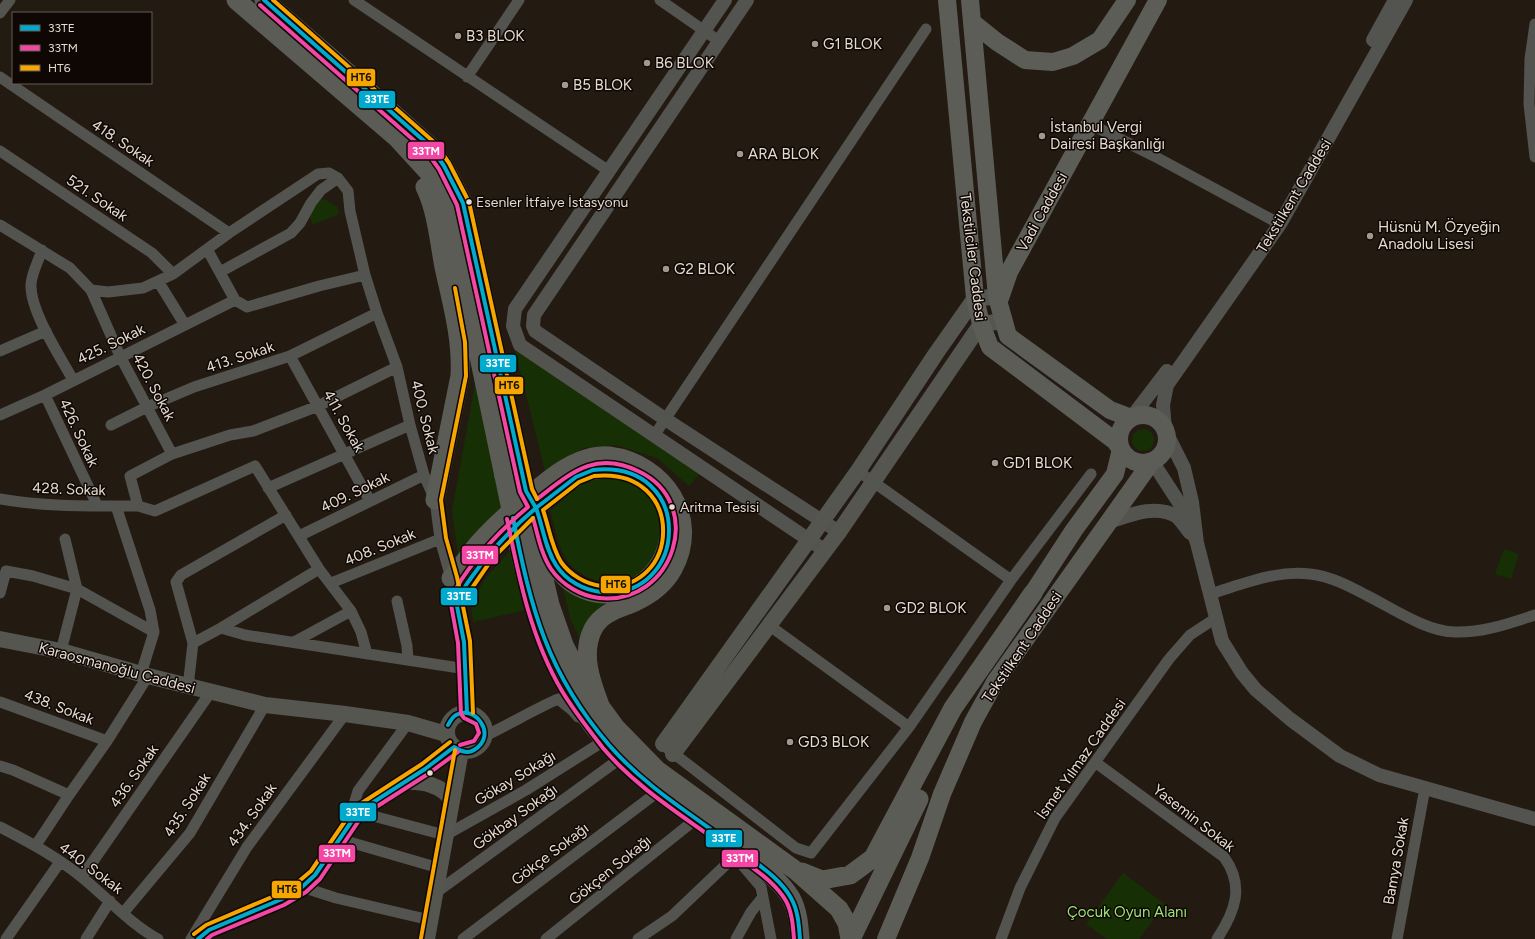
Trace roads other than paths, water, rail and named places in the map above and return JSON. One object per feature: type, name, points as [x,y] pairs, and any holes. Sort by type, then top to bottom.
[{"type":"highway","points":[[236,0],[397,138],[430,174],[441,195],[448,214],[504,476],[533,544],[550,605],[564,645],[584,684],[633,748],[657,770],[796,870],[838,909],[847,923],[850,939]]},
{"type":"highway","points":[[264,0],[350,74],[431,147],[454,183],[463,203],[526,491],[536,510],[533,544],[532,603],[562,680],[610,746],[632,769],[772,876],[790,898],[797,912],[800,939]]},
{"type":"highway","points":[[397,138],[419,176],[433,209],[459,334],[461,356],[460,376],[435,500]]},
{"type":"highway","points":[[451,578],[480,542],[540,487],[564,469],[579,461],[605,456],[620,458],[652,472],[665,485],[676,502],[682,533],[680,552],[673,569],[662,585],[635,602],[610,612],[601,619],[593,629],[588,643],[588,661],[590,674],[601,708]]},
{"type":"highway","points":[[456,601],[477,567],[492,549],[544,502],[580,474],[597,470],[612,470],[629,473],[648,483],[652,487],[666,508],[670,520],[667,550],[660,565],[651,577],[640,585],[629,591],[615,594],[590,591],[576,585],[562,574],[554,563],[533,544]]},
{"type":"highway","points":[[850,939],[963,713],[1033,592]]},
{"type":"highway","points":[[796,870],[822,880],[850,875],[873,858],[953,708],[1033,592]]},
{"type":"main road","name":"Tekstilciler Caddesi","points":[[946,0],[975,298],[980,324],[990,347],[1115,441],[1121,449]]},
{"type":"main road","name":"Tekstilciler Caddesi","points":[[970,0],[998,299],[1008,336],[1110,410],[1130,418]]},
{"type":"main road","points":[[972,22],[997,42],[1025,60],[1054,62],[1073,56],[1100,40],[1126,0]]},
{"type":"main road","name":"Vadi Caddesi","points":[[998,299],[1009,272],[1158,0]]},
{"type":"main road","points":[[668,749],[755,615],[858,472],[937,352],[975,298],[998,299]]},
{"type":"main road","points":[[668,749],[770,626],[824,550],[839,532],[980,324],[1004,321]]},
{"type":"main road","points":[[1130,418],[1144,415],[1151,416],[1162,425],[1165,430]]},
{"type":"main road","name":"Tekstilkent Caddesi","points":[[1033,592],[1074,530],[1115,474],[1121,449],[1119,435],[1121,428],[1130,418]]},
{"type":"main road","name":"Tekstilkent Caddesi","points":[[886,939],[920,858],[942,794],[973,722],[995,682],[1152,461],[1163,452],[1166,445],[1165,430]]},
{"type":"main road","points":[[1121,449],[1131,460],[1138,462],[1152,461]]},
{"type":"main road","points":[[755,615],[770,626]]},
{"type":"main road","name":"Karaosmanoğlu Caddesi","points":[[0,639],[61,650],[144,675],[265,706],[345,714],[408,723],[454,744]]},
{"type":"main road","points":[[427,939],[439,868],[441,834],[452,801],[454,744],[449,722],[458,714],[467,713],[476,716],[481,720],[484,726],[485,736],[481,745],[469,752],[454,744]]},
{"type":"main road","points":[[198,939],[209,930],[282,899],[302,887],[315,875],[358,812],[404,782],[454,744]]},
{"type":"main road","points":[[404,782],[419,782],[431,785],[449,796],[452,801]]},
{"type":"street","points":[[0,13],[10,0]]},
{"type":"street","points":[[354,0],[609,171]]},
{"type":"street","points":[[467,77],[519,0]]},
{"type":"street","points":[[660,0],[719,41]]},
{"type":"street","points":[[725,0],[515,309],[513,326],[520,345],[824,550]]},
{"type":"street","points":[[747,0],[534,315],[533,321],[535,331],[665,419],[839,532]]},
{"type":"street","name":"Tekstilkent Caddesi","points":[[1130,418],[1157,386],[1278,223],[1395,0]]},
{"type":"street","name":"Tekstilkent Caddesi","points":[[1165,430],[1163,405],[1167,385],[1278,223],[1406,0]]},
{"type":"street","points":[[1535,24],[1530,59],[1529,104],[1535,157]]},
{"type":"street","points":[[654,436],[926,29]]},
{"type":"street","name":"418. Sokak","points":[[0,77],[229,232]]},
{"type":"street","points":[[1090,124],[1208,184],[1278,223]]},
{"type":"street","name":"521. Sokak","points":[[0,151],[152,253],[173,274]]},
{"type":"street","points":[[91,290],[108,292],[143,288],[173,274],[229,232],[318,174],[329,173],[338,178],[321,190],[311,203],[300,223],[291,233],[220,272]]},
{"type":"street","name":"400. Sokak","points":[[338,178],[348,191],[350,211],[366,275],[377,313],[397,367],[410,425],[424,475],[435,500],[440,539],[451,578],[464,642],[467,713]]},
{"type":"street","name":"420. Sokak","points":[[0,225],[70,268],[91,290],[120,356],[172,454]]},
{"type":"street","points":[[206,249],[235,300],[247,307],[319,286],[366,275]]},
{"type":"street","points":[[42,250],[30,283],[31,298],[46,331],[72,380]]},
{"type":"street","points":[[158,281],[185,325]]},
{"type":"street","name":"425. Sokak","points":[[0,415],[45,395],[120,356],[235,300]]},
{"type":"street","name":"413. Sokak","points":[[111,425],[147,407],[194,387],[290,356],[377,313]]},
{"type":"street","points":[[0,351],[46,331]]},
{"type":"street","name":"411. Sokak","points":[[290,356],[346,454],[370,501]]},
{"type":"street","points":[[138,506],[130,476],[172,454],[230,436],[253,431],[318,406],[397,367]]},
{"type":"street","name":"426. Sokak","points":[[45,395],[97,505]]},
{"type":"street","points":[[367,654],[361,632],[351,611],[319,569],[268,488],[410,425]]},
{"type":"street","points":[[1165,430],[1184,468],[1192,502],[1197,543]]},
{"type":"street","points":[[1152,461],[1181,502],[1187,515],[1197,543],[1222,641],[1242,673],[1256,690],[1290,719],[1340,756],[1386,778],[1535,819]]},
{"type":"street","name":"428. Sokak","points":[[0,499],[29,504],[83,507],[97,505],[138,506],[155,511],[256,466],[268,488]]},
{"type":"street","points":[[858,472],[1011,580]]},
{"type":"street","points":[[668,749],[796,848],[811,853],[908,727],[1011,580],[1091,474]]},
{"type":"street","name":"409. Sokak","points":[[299,536],[424,475]]},
{"type":"street","points":[[36,845],[107,741],[144,675],[154,632],[150,610],[116,506]]},
{"type":"street","points":[[1109,522],[1138,512],[1162,511],[1177,517],[1197,543]]},
{"type":"street","points":[[188,687],[192,643],[176,582],[181,575],[286,515]]},
{"type":"street","name":"408. Sokak","points":[[331,583],[440,539]]},
{"type":"street","points":[[61,650],[77,590],[65,540]]},
{"type":"street","points":[[192,643],[221,628],[319,569]]},
{"type":"street","points":[[0,593],[3,571],[32,576],[77,590],[154,632]]},
{"type":"street","points":[[1210,594],[1271,575],[1290,573],[1311,574],[1339,581],[1428,626],[1455,632],[1498,627],[1535,615]]},
{"type":"street","points":[[397,600],[407,646],[408,660]]},
{"type":"street","points":[[294,642],[351,611]]},
{"type":"street","name":"İsmet Yılmaz Caddesi","points":[[1000,939],[1020,888],[1055,818],[1170,659],[1190,634],[1216,618]]},
{"type":"street","points":[[770,626],[908,727]]},
{"type":"street","points":[[221,628],[245,635],[466,668]]},
{"type":"street","name":"436. Sokak","points":[[82,877],[210,693]]},
{"type":"street","points":[[485,736],[530,711],[558,699],[572,710],[614,763],[735,856],[761,887],[771,939]]},
{"type":"street","name":"438. Sokak","points":[[0,702],[107,741]]},
{"type":"street","name":"435. Sokak","points":[[124,912],[190,833],[265,706]]},
{"type":"street","name":"434. Sokak","points":[[191,939],[247,847],[345,714]]},
{"type":"street","points":[[408,723],[358,791],[354,804],[358,812],[441,834]]},
{"type":"street","name":"Gökay Sokağı","points":[[441,834],[526,790],[599,744]]},
{"type":"street","name":"Yasemin Sokak","points":[[1095,762],[1224,857],[1231,867],[1236,882],[1235,905],[1228,923],[1217,939]]},
{"type":"street","name":"Gökbay Sokağı","points":[[434,894],[614,763]]},
{"type":"street","points":[[0,766],[13,770],[69,795]]},
{"type":"street","name":"Bamya Sokak","points":[[1397,939],[1425,788]]},
{"type":"street","name":"Gökçe Sokağı","points":[[463,939],[655,794]]},
{"type":"street","name":"Gökçen Sokağı","points":[[546,939],[691,823]]},
{"type":"street","name":"440. Sokak","points":[[0,827],[36,845],[82,877],[124,912],[140,935],[158,939]]},
{"type":"street","points":[[339,839],[439,868]]},
{"type":"street","points":[[638,939],[672,916],[735,856]]},
{"type":"street","points":[[6,939],[60,862]]},
{"type":"street","points":[[302,887],[336,898],[430,920]]},
{"type":"street","points":[[736,939],[751,912],[763,897]]},
{"type":"street","points":[[86,939],[110,901]]},
{"type":"place","name":"B3 BLOK","points":[[458,36]]},
{"type":"place","name":"G1 BLOK","points":[[815,44]]},
{"type":"place","name":"B6 BLOK","points":[[647,63]]},
{"type":"place","name":"B5 BLOK","points":[[565,85]]},
{"type":"place","name":"İstanbul Vergi Dairesi Başkanlığı","points":[[1042,136]]},
{"type":"place","name":"ARA BLOK","points":[[740,154]]},
{"type":"place","name":"Esenler İtfaiye İstasyonu","points":[[469,202]]},
{"type":"place","name":"Hüsnü M. Özyeğin Anadolu Lisesi","points":[[1370,236]]},
{"type":"place","name":"G2 BLOK","points":[[666,269]]},
{"type":"place","name":"GD1 BLOK","points":[[995,463]]},
{"type":"place","name":"Aritma Tesisi","points":[[672,507]]},
{"type":"place","name":"GD2 BLOK","points":[[887,608]]},
{"type":"place","name":"GD3 BLOK","points":[[790,742]]},
{"type":"park label","name":"Çocuk Oyun Alanı","points":[[1127,912]]}]
